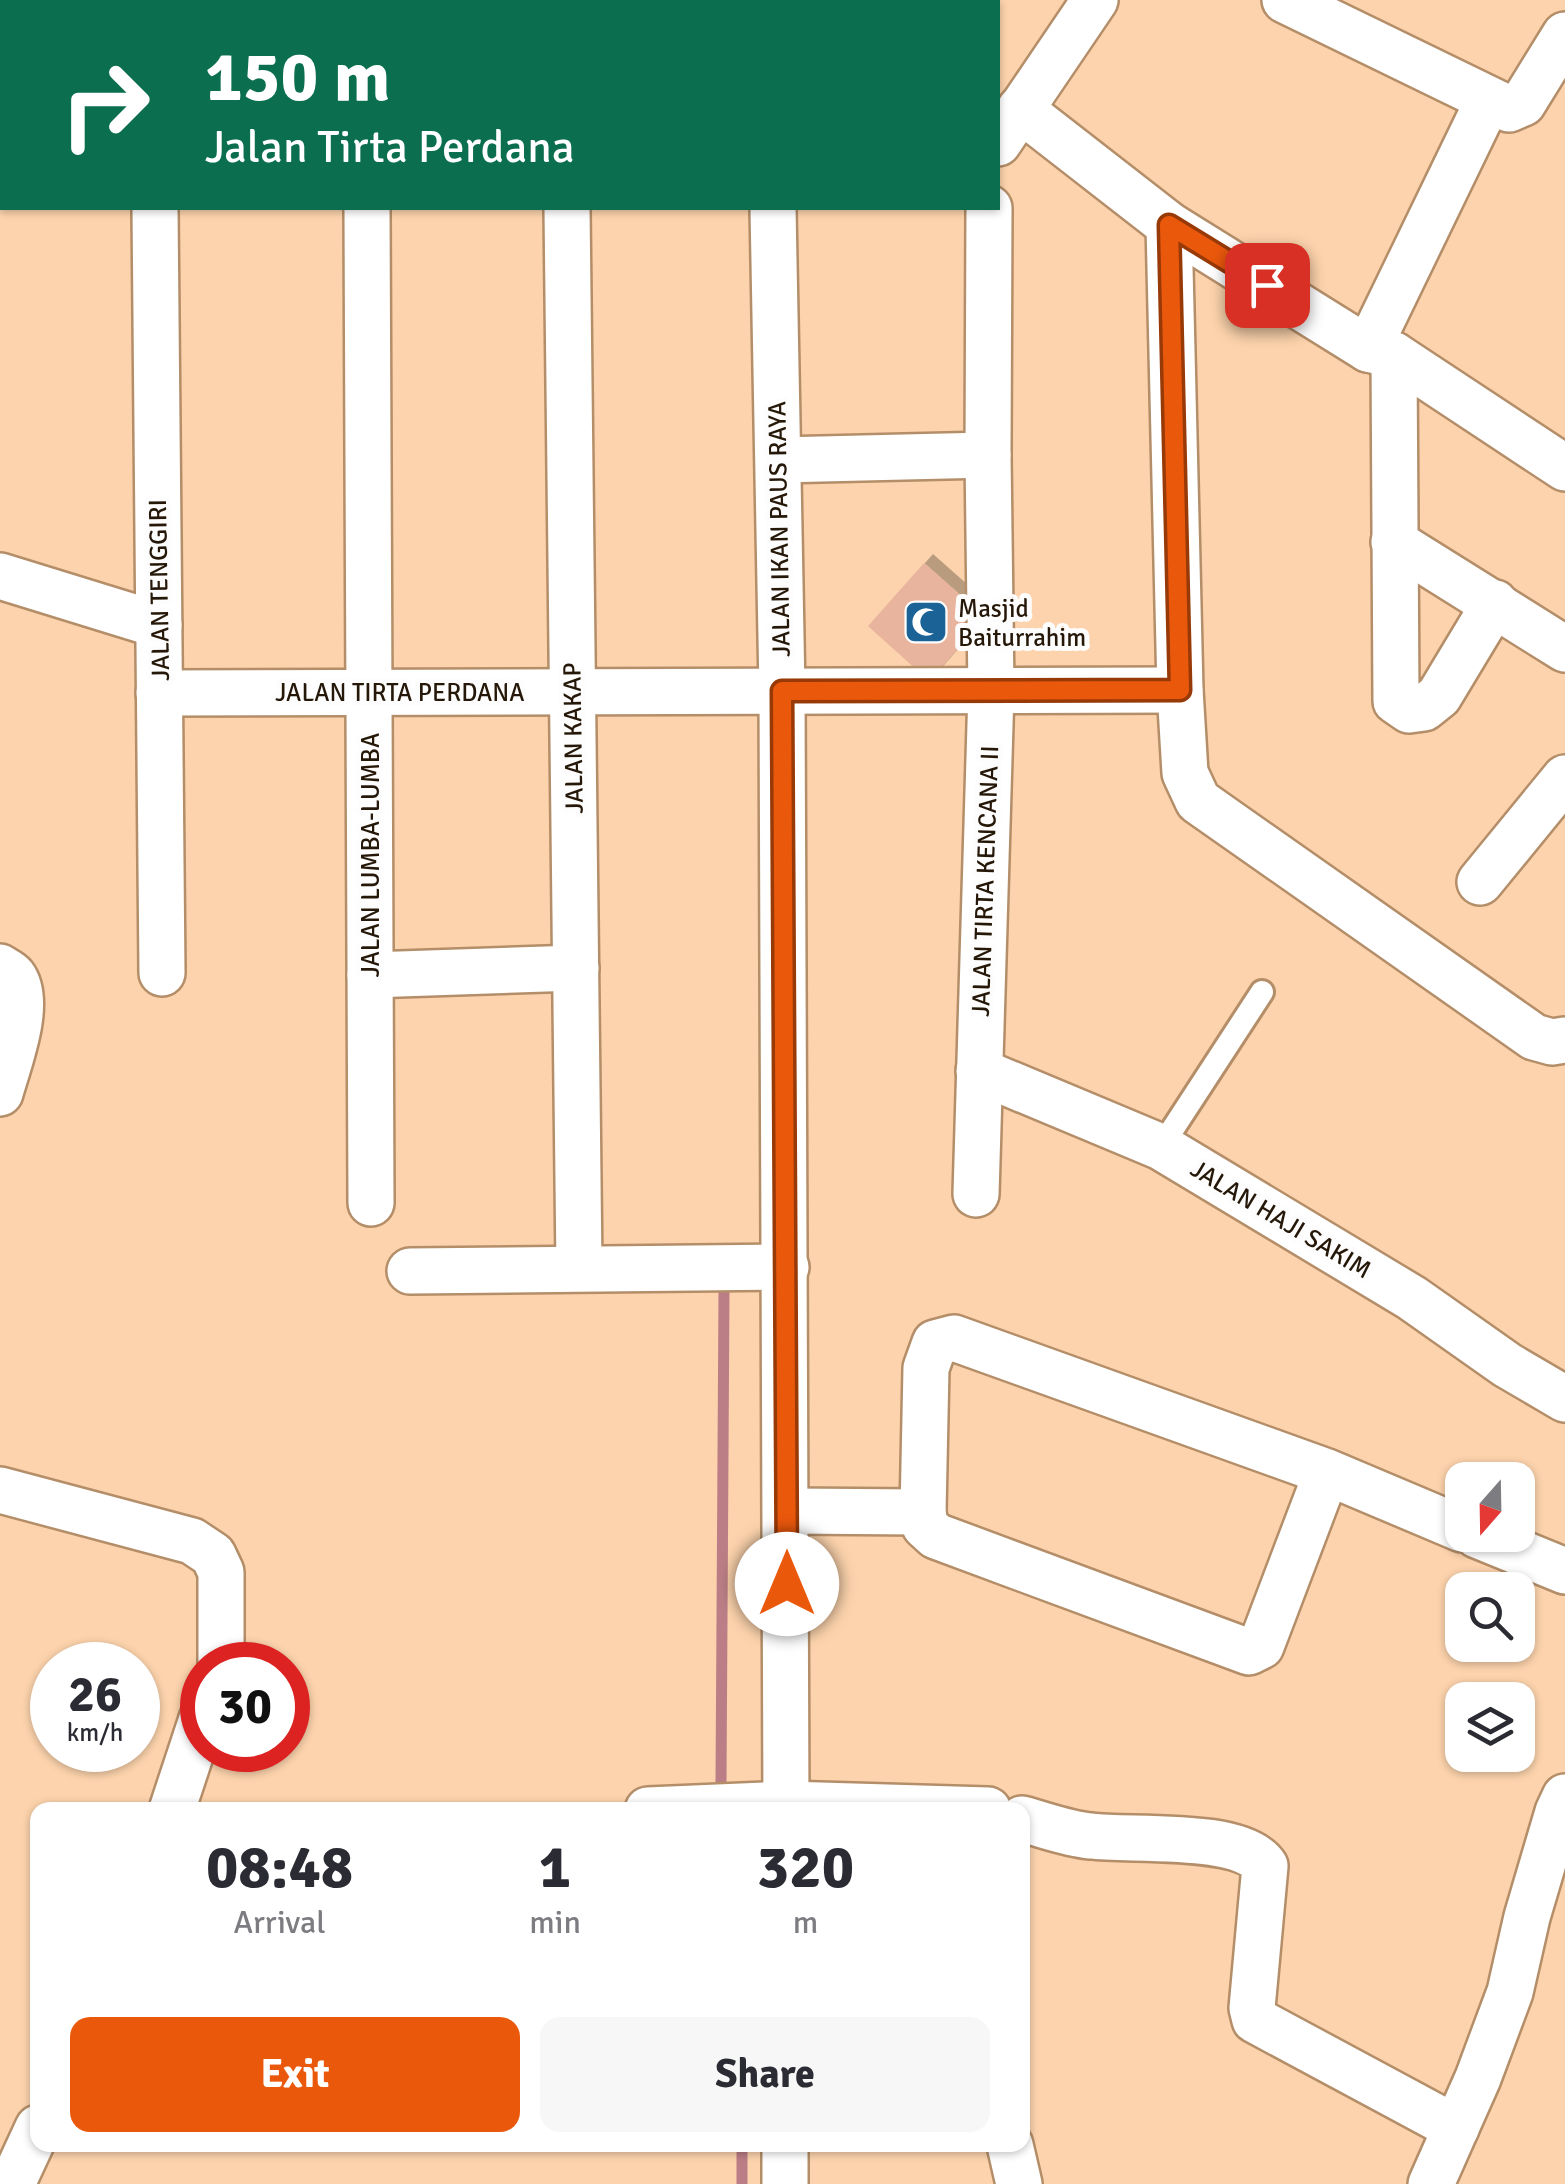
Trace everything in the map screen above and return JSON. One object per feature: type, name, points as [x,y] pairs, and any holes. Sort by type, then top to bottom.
[{"type":"street","points":[[1094,0],[1009,126],[1565,468]]},
{"type":"street","points":[[1285,0],[1352,14],[1488,100],[1509,109],[1524,103],[1565,34]]},
{"type":"street","points":[[1488,100],[1381,352],[1394,542],[1396,702],[1409,710],[1424,708],[1438,696],[1495,603]]},
{"type":"street","name":"JALAN TENGGIRI","points":[[155,210],[162,973]]},
{"type":"street","name":"JALAN LUMBA-LUMBA","points":[[367,210],[371,1203]]},
{"type":"street","name":"JALAN KAKAP","points":[[567,210],[579,1268]]},
{"type":"street","name":"JALAN IKAN PAUS RAYA","points":[[763,1802],[787,1511],[751,1268],[782,691],[773,210]]},
{"type":"street","name":"JALAN TIRTA KENCANA II","points":[[976,1194],[992,690],[988,455],[990,210]]},
{"type":"street","points":[[1169,225],[1180,690],[1185,773],[1198,801],[1534,1038],[1565,1040]]},
{"type":"street","points":[[779,460],[988,455]]},
{"type":"street","points":[[1394,542],[1565,649]]},
{"type":"street","points":[[0,576],[159,625]]},
{"type":"street","name":"JALAN TIRTA PERDANA","points":[[160,693],[1180,690]]},
{"type":"street","points":[[1480,882],[1565,778]]},
{"type":"street","points":[[0,967],[13,976],[21,997],[19,1022],[0,1092]]},
{"type":"street","points":[[370,975],[576,968]]},
{"type":"street","name":"JALAN HAJI SAKIM","points":[[979,1071],[1161,1147],[1412,1298],[1507,1366],[1565,1400]]},
{"type":"street","points":[[410,1272],[751,1268]]},
{"type":"street","points":[[1326,1472],[1261,1646],[1250,1652],[936,1536],[925,1526],[922,1512],[926,1368],[935,1343],[954,1338],[1326,1472],[1445,1522]]},
{"type":"street","points":[[0,1490],[192,1541],[213,1555],[221,1572],[221,1642]]},
{"type":"street","points":[[787,1511],[922,1512]]},
{"type":"street","points":[[1518,1552],[1565,1572]]},
{"type":"street","points":[[175,1802],[185,1772]]},
{"type":"street","points":[[1430,2184],[1510,1992],[1527,1918],[1565,1797]]},
{"type":"street","points":[[1030,1821],[1088,1836],[1232,1845],[1258,1855],[1264,1866],[1252,2008],[1256,2020],[1456,2128]]},
{"type":"street","points":[[12,2184],[30,2145]]},
{"type":"street","points":[[785,2152],[785,2184]]},
{"type":"street","points":[[1012,2152],[1019,2184]]},
{"type":"lane","points":[[1161,1147],[1262,992]]},
{"type":"building","name":"Masjid Baiturrahim","points":[[924,563],[985,617],[929,681],[868,626]]},
{"type":"waterway","points":[[724,1291],[721,1782],[726,1796]]},
{"type":"waterway","points":[[742,2152],[742,2184]]},
{"type":"place","name":"Masjid Baiturrahim","points":[[926,622]]},
{"type":"route","points":[[787,1584],[782,691],[1180,690],[1169,225],[1267,285]]}]
